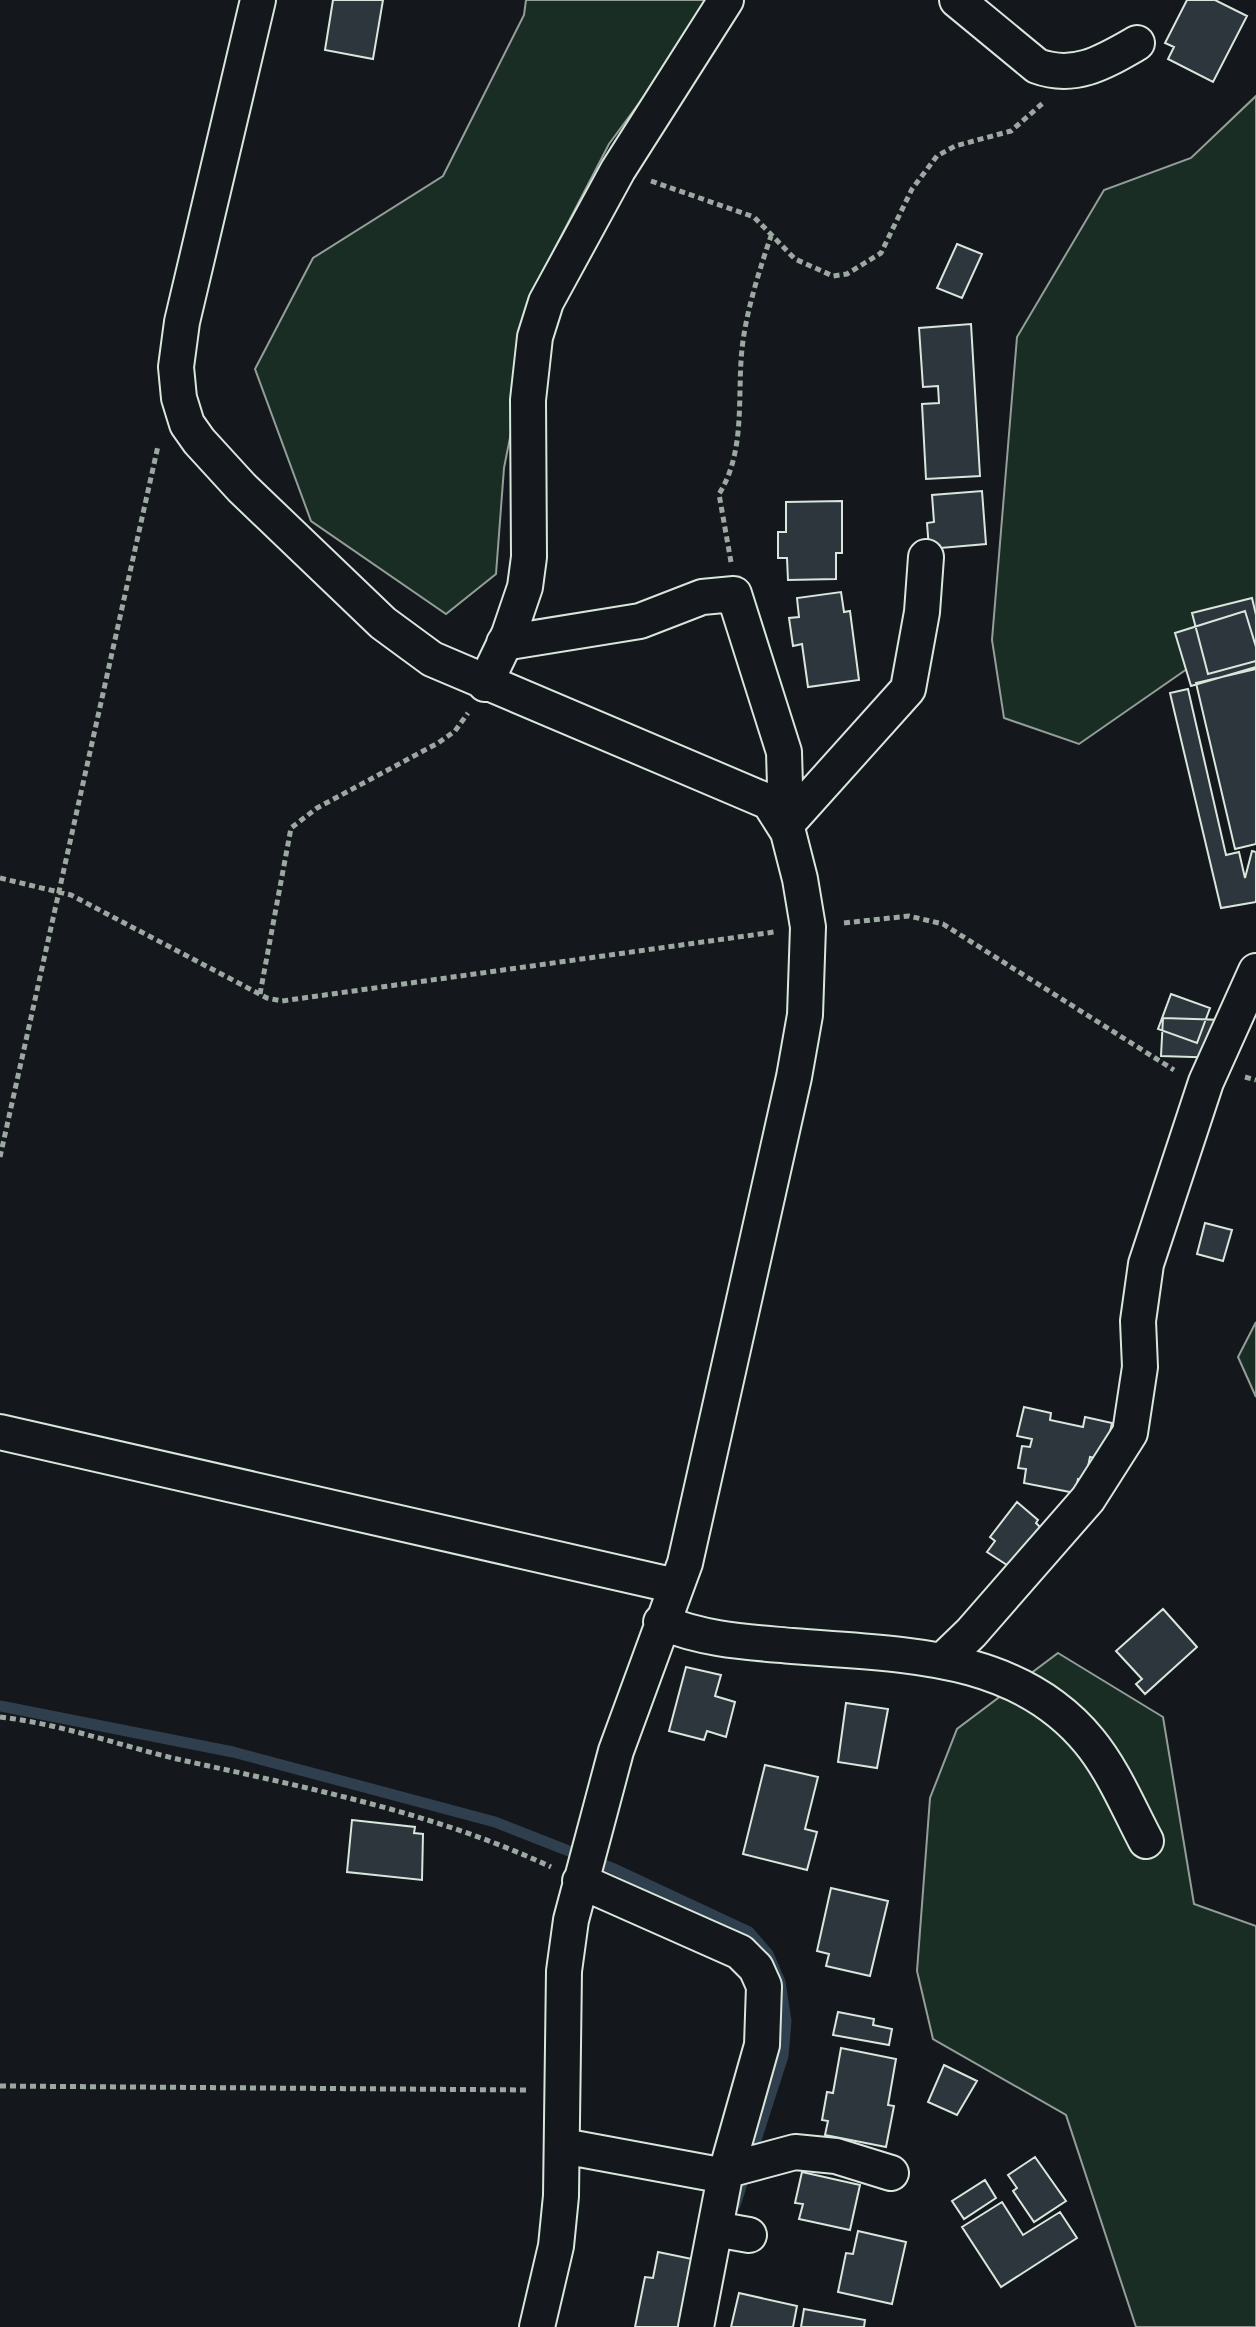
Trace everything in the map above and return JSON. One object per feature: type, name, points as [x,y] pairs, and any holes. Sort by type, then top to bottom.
[{"type":"street","points":[[258,0],[182,322],[176,367],[187,424],[242,488],[392,631],[432,659],[485,684],[729,782],[769,802],[779,818],[800,879],[808,927],[808,982],[794,1077],[688,1547],[616,1751],[584,1868],[564,1971],[563,2146],[556,2246],[537,2327]]},
{"type":"street","points":[[485,684],[525,587],[529,557],[526,455],[535,337],[546,302],[618,170],[726,0]]},
{"type":"street","points":[[957,0],[1037,66],[1070,72],[1100,64],[1137,43]]},
{"type":"street","points":[[779,818],[908,689],[922,612],[926,557]]},
{"type":"street","points":[[504,643],[640,621],[702,597],[734,594],[784,752],[785,786],[779,818]]},
{"type":"street","points":[[943,1660],[971,1633],[1088,1499],[1130,1433],[1140,1367],[1138,1321],[1146,1264],[1206,1082],[1256,971]]},
{"type":"street","points":[[0,1432],[676,1586]]},
{"type":"street","points":[[661,1622],[712,1639],[907,1654],[993,1673],[1049,1702],[1088,1740],[1108,1769],[1146,1841]]},
{"type":"street","points":[[584,1868],[722,1942],[756,1968],[764,1986],[766,2007],[762,2045],[740,2168],[715,2229],[696,2327]]},
{"type":"street","points":[[563,2146],[740,2168],[795,2152],[836,2156],[891,2173]]},
{"type":"street","points":[[715,2229],[749,2235]]},
{"type":"path","points":[[618,170],[754,217],[795,259],[833,276],[847,274],[881,253],[912,189],[937,156],[955,146],[999,137],[1022,125],[1070,72]]},
{"type":"path","points":[[734,594],[735,580],[719,494],[730,475],[738,432],[742,345],[771,236]]},
{"type":"path","points":[[0,1157],[158,444]]},
{"type":"path","points":[[260,994],[291,828],[317,808],[438,743],[464,720],[485,684]]},
{"type":"path","points":[[0,878],[58,891],[260,994],[292,1001],[808,927],[893,916],[925,917],[943,924],[1174,1070],[1206,1082]]},
{"type":"path","points":[[0,1717],[78,1732],[365,1803],[584,1868]]},
{"type":"path","points":[[0,2086],[564,2091]]},
{"type":"green space","points":[[526,0],[715,0],[609,144],[543,271],[504,468],[496,574],[446,614],[311,521],[255,369],[313,258],[443,176],[524,15]]},
{"type":"green space","points":[[1256,96],[1256,621],[1079,744],[1004,718],[992,640],[1017,337],[1104,190],[1191,158]]},
{"type":"green space","points":[[1256,1322],[1256,1397],[1238,1357]]},
{"type":"green space","points":[[1058,1653],[1163,1717],[1194,1904],[1256,1926],[1256,2327],[1136,2327],[1066,2115],[933,2039],[917,1971],[930,1798],[957,1729]]},
{"type":"building","points":[[333,0],[383,0],[373,59],[325,50]]},
{"type":"building","points":[[1187,0],[1215,0],[1247,16],[1213,82],[1168,59],[1174,47],[1165,43]]},
{"type":"building","points":[[957,244],[982,254],[962,298],[937,288]]},
{"type":"building","points":[[971,324],[980,476],[926,479],[922,404],[939,403],[938,386],[923,387],[919,328]]},
{"type":"building","points":[[982,491],[986,544],[929,549],[927,523],[934,522],[932,495]]},
{"type":"building","points":[[842,501],[842,553],[836,553],[836,579],[788,580],[787,558],[778,558],[778,532],[786,532],[786,502]]},
{"type":"building","points":[[841,592],[844,612],[850,611],[859,680],[808,687],[802,644],[793,646],[789,618],[799,617],[797,598]]},
{"type":"building","points":[[1252,598],[1256,615],[1256,661],[1208,674],[1192,613]]},
{"type":"building","points":[[1245,611],[1256,647],[1256,667],[1191,686],[1175,633]]},
{"type":"building","points":[[1256,669],[1256,844],[1235,849],[1196,683]]},
{"type":"building","points":[[1188,689],[1226,855],[1239,852],[1245,878],[1252,851],[1256,852],[1256,902],[1221,908],[1170,693]]},
{"type":"building","points":[[1171,994],[1210,1008],[1197,1043],[1158,1029]]},
{"type":"building","points":[[1163,1018],[1224,1020],[1223,1058],[1161,1056]]},
{"type":"building","points":[[1205,1223],[1232,1230],[1223,1261],[1197,1254]]},
{"type":"building","points":[[1024,1407],[1051,1413],[1050,1420],[1083,1427],[1085,1417],[1112,1423],[1104,1460],[1090,1457],[1085,1481],[1078,1479],[1075,1493],[1024,1483],[1026,1469],[1018,1468],[1022,1446],[1030,1447],[1032,1439],[1017,1436]]},
{"type":"building","points":[[1017,1502],[1038,1520],[1036,1523],[1043,1530],[1010,1567],[987,1552],[995,1541],[990,1537]]},
{"type":"building","points":[[1163,1609],[1197,1647],[1145,1694],[1136,1684],[1142,1679],[1116,1651]]},
{"type":"building","points":[[686,1667],[721,1675],[715,1696],[735,1702],[726,1737],[707,1731],[704,1740],[669,1731]]},
{"type":"building","points":[[846,1703],[888,1709],[877,1768],[838,1762]]},
{"type":"building","points":[[765,1765],[818,1777],[805,1829],[817,1832],[807,1870],[743,1854]]},
{"type":"building","points":[[352,1820],[415,1827],[414,1833],[423,1834],[422,1880],[347,1872]]},
{"type":"building","points":[[831,1888],[888,1901],[870,1976],[826,1966],[829,1954],[817,1951]]},
{"type":"building","points":[[838,2012],[874,2019],[873,2025],[892,2029],[889,2045],[833,2035]]},
{"type":"building","points":[[841,2048],[896,2059],[888,2105],[894,2106],[886,2147],[825,2135],[828,2121],[822,2120],[827,2092],[833,2093]]},
{"type":"building","points":[[944,2065],[977,2081],[957,2115],[928,2102]]},
{"type":"building","points":[[1035,2157],[1066,2201],[1034,2222],[1013,2191],[1017,2188],[1008,2175]]},
{"type":"building","points":[[802,2172],[860,2185],[850,2230],[799,2219],[803,2204],[795,2203]]},
{"type":"building","points":[[985,2180],[996,2198],[964,2219],[952,2201]]},
{"type":"building","points":[[1002,2202],[1023,2235],[1060,2212],[1077,2238],[1001,2287],[962,2227]]},
{"type":"building","points":[[858,2231],[906,2242],[892,2304],[838,2292],[846,2253],[853,2254]]},
{"type":"building","points":[[658,2252],[692,2259],[683,2327],[635,2327],[645,2277],[653,2278]]},
{"type":"building","points":[[739,2293],[797,2306],[793,2327],[731,2327]]},
{"type":"building","points":[[804,2309],[865,2320],[864,2327],[801,2327]]},
{"type":"waterway","points":[[0,1706],[233,1752],[495,1822],[612,1868],[749,1932],[768,1954],[780,1982],[786,2021],[783,2056],[735,2205]]}]
